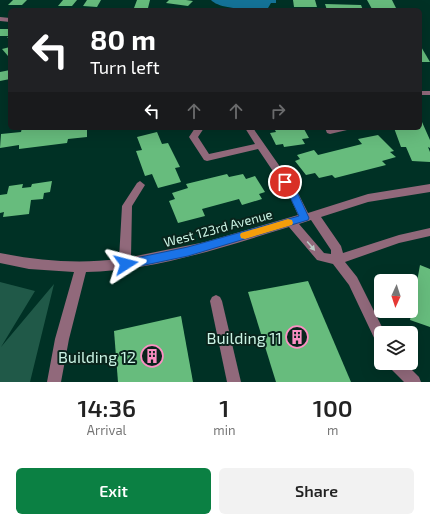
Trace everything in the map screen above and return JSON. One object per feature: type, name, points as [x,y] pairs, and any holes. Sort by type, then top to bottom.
[{"type":"street","points":[[198,130],[193,137],[207,158],[261,145]]},
{"type":"street","points":[[250,130],[293,194],[336,249],[337,260],[353,281],[375,326]]},
{"type":"street","points":[[126,264],[127,206],[140,186]]},
{"type":"street","name":"West 123rd Avenue","points":[[0,258],[18,263],[43,266],[80,267],[126,264],[188,252],[368,198],[430,188]]},
{"type":"street","points":[[291,222],[321,257],[337,260],[399,239],[430,232]]},
{"type":"street","points":[[54,382],[62,339],[80,267]]},
{"type":"street","points":[[216,301],[234,382]]},
{"type":"street","points":[[402,370],[414,382]]},
{"type":"green space","points":[[0,282],[35,291],[1,347],[54,284],[30,382],[0,382]]},
{"type":"water","points":[[211,0],[276,0],[276,3],[271,3],[268,8],[238,8],[222,6]]},
{"type":"building","points":[[13,0],[27,0],[22,5],[8,5]]},
{"type":"building","points":[[63,0],[77,0],[72,6],[58,6]]},
{"type":"building","points":[[87,0],[101,0],[97,7],[83,6]]},
{"type":"building","points":[[137,0],[150,0],[148,8],[134,8]]},
{"type":"building","points":[[169,0],[193,1],[188,6],[166,3]]},
{"type":"building","points":[[293,0],[315,0],[317,7],[294,7]]},
{"type":"building","points":[[367,0],[392,0],[396,8],[371,8]]},
{"type":"building","points":[[325,4],[361,5],[362,8],[326,8]]},
{"type":"building","points":[[0,29],[8,29],[8,36],[0,36]]},
{"type":"building","points":[[8,48],[8,56],[2,49]]},
{"type":"building","points":[[422,48],[430,62],[422,62]]},
{"type":"building","points":[[8,70],[8,79],[0,81],[0,72]]},
{"type":"building","points":[[422,122],[430,140],[430,148],[428,147],[430,152],[430,162],[412,161],[406,147],[401,147],[395,130],[422,130]]},
{"type":"building","points":[[22,130],[87,130],[87,137],[68,139],[67,143],[19,149],[19,145],[0,148],[1,134],[21,132]]},
{"type":"building","points":[[275,130],[305,130],[309,138],[302,139],[305,144],[284,147],[283,144],[276,145],[270,133],[276,132]]},
{"type":"building","points":[[157,132],[162,144],[168,143],[180,167],[175,168],[181,182],[158,188],[152,174],[145,176],[136,151],[142,150],[137,137]]},
{"type":"building","points":[[378,135],[394,151],[390,152],[396,157],[382,161],[386,165],[335,178],[332,175],[319,178],[315,173],[306,175],[295,161],[300,159],[297,155],[314,150],[318,155],[362,144],[358,139]]},
{"type":"building","points":[[227,174],[229,177],[243,174],[246,179],[255,176],[265,192],[259,194],[262,199],[242,205],[239,199],[202,209],[205,216],[178,223],[169,201],[175,199],[172,193],[188,188],[186,184]]},
{"type":"building","points":[[52,181],[50,192],[44,193],[43,199],[31,200],[29,214],[3,217],[4,212],[0,213],[0,195],[7,194],[9,186],[23,184],[22,188],[31,187],[32,184]]},
{"type":"building","points":[[420,265],[430,269],[430,327],[410,320],[410,318],[418,318],[418,276]]},
{"type":"building","name":"Building 11","points":[[308,281],[351,382],[276,382],[248,292]]},
{"type":"building","name":"Building 12","points":[[181,316],[193,382],[118,382],[114,331]]},
{"type":"slow traffic","points":[[245,235],[288,223]]},
{"type":"place","name":"Building 11","points":[[297,337]]},
{"type":"place","name":"Building 12","points":[[152,356]]},
{"type":"route","points":[[126,264],[143,262],[188,252],[305,218],[285,182]]}]
